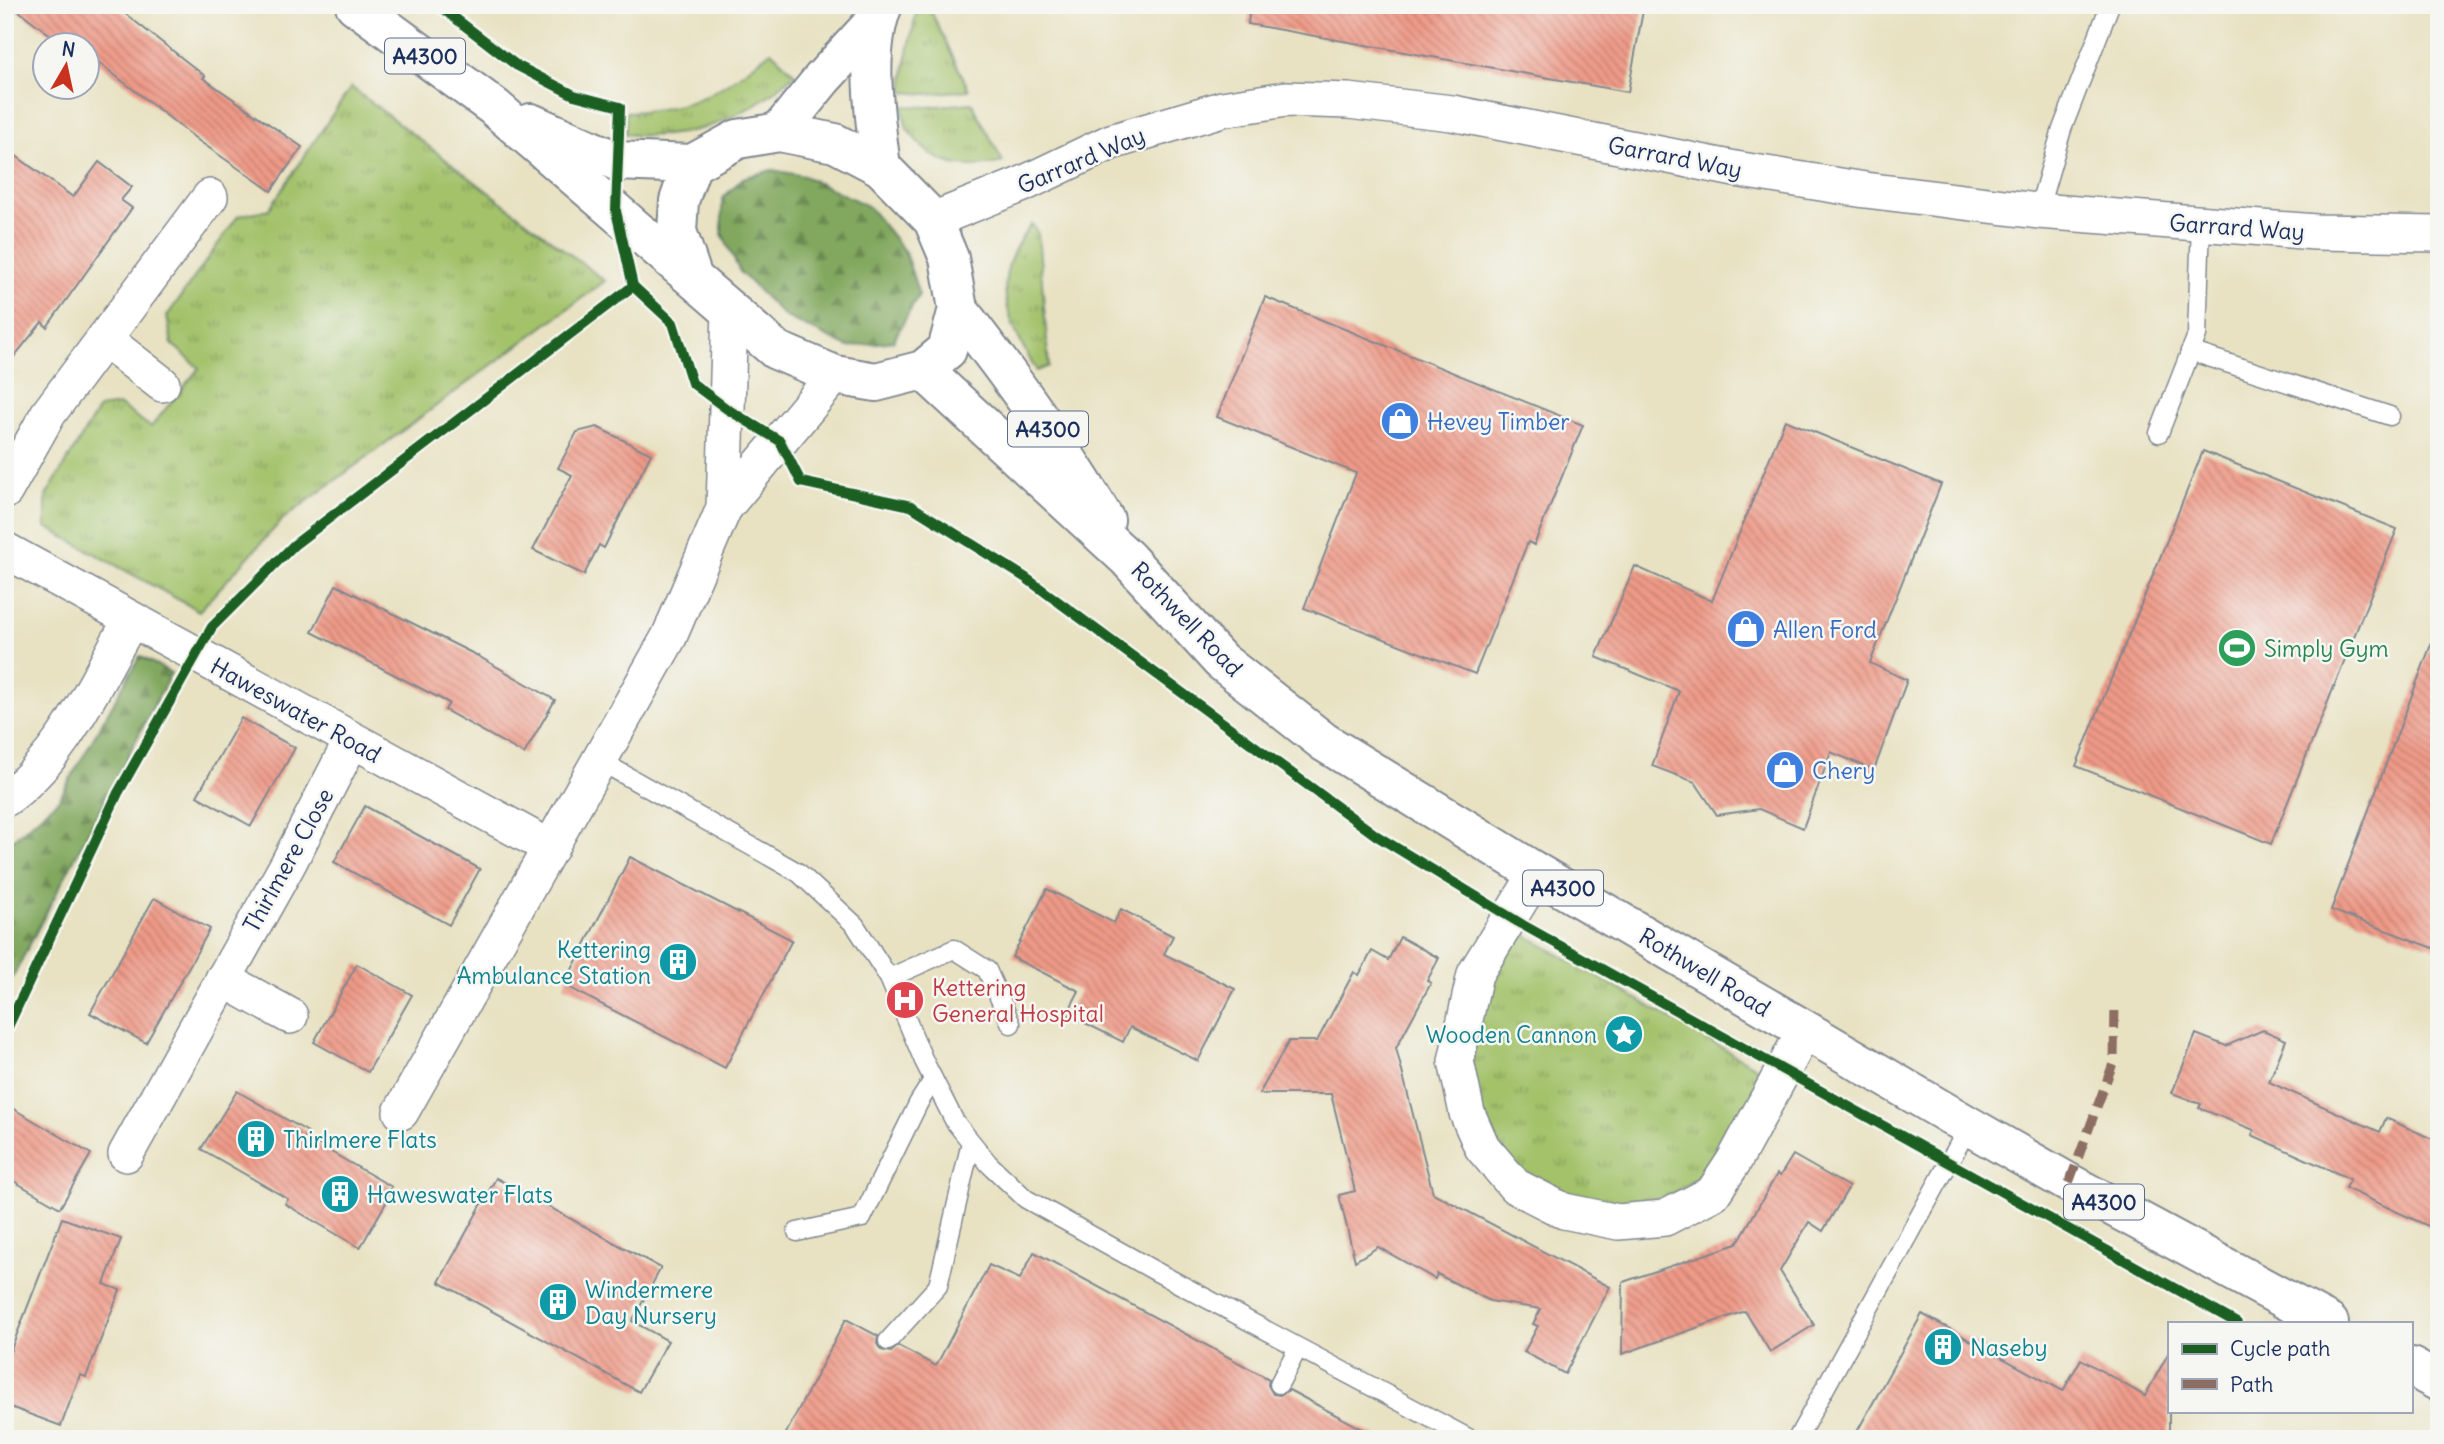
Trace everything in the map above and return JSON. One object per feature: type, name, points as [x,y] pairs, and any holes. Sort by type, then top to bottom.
[{"type":"main road","name":"A4300","points":[[355,5],[494,107],[776,350],[835,375],[876,382],[923,370],[947,349],[958,309],[949,258],[933,220],[881,167],[835,144],[779,132],[738,139],[692,164],[616,161],[494,107]]},
{"type":"main road","points":[[779,132],[880,12]]},
{"type":"main road","points":[[880,12],[871,93],[881,167]]},
{"type":"main road","points":[[692,164],[679,201],[677,231],[693,278]]},
{"type":"main road","name":"Rothwell Road","points":[[958,309],[1021,390],[1072,465],[1127,558]]},
{"type":"main road","name":"Rothwell Road","points":[[923,370],[1127,558],[1221,661],[1324,742],[1537,873],[1969,1126],[2327,1322]]},
{"type":"main road","points":[[2412,1368],[2439,1382]]},
{"type":"street","name":"Garrard Way","points":[[933,220],[1023,184],[1111,142],[1222,108],[1286,99],[1348,101],[1452,113],[1735,169],[1865,190],[2038,211],[2316,232],[2436,227]]},
{"type":"street","points":[[5,491],[48,414],[210,197]]},
{"type":"street","points":[[724,508],[730,310]]},
{"type":"street","points":[[104,339],[162,384]]},
{"type":"street","points":[[401,1112],[669,637],[724,508],[835,375]]},
{"type":"street","name":"Haweswater Road","points":[[5,550],[551,848]]},
{"type":"street","points":[[5,799],[22,787],[49,757],[72,723],[131,620]]},
{"type":"street","name":"Thirlmere Close","points":[[126,1154],[288,864],[352,740]]},
{"type":"street","points":[[1537,873],[1475,974],[1456,1061],[1467,1113],[1482,1147],[1515,1186],[1564,1211],[1618,1222],[1665,1218],[1713,1193],[1734,1161],[1805,1030]]},
{"type":"street","points":[[223,979],[290,1016]]},
{"type":"lane","points":[[2038,211],[2062,129],[2110,5]]},
{"type":"lane","points":[[2159,433],[2197,334],[2201,224]]},
{"type":"lane","points":[[2190,351],[2390,416]]},
{"type":"lane","points":[[600,761],[799,873],[855,925],[889,978],[933,1080],[955,1122],[989,1164],[1026,1199],[1154,1271],[1470,1439]]},
{"type":"lane","points":[[889,978],[954,948],[987,970],[1011,1024]]},
{"type":"lane","points":[[797,1232],[862,1218],[919,1102],[933,1080]]},
{"type":"lane","points":[[1797,1439],[1969,1126]]},
{"type":"lane","points":[[888,1341],[938,1286],[971,1142]]},
{"type":"lane","points":[[1279,1384],[1298,1348]]},
{"type":"green space","points":[[918,5],[928,5],[969,90],[927,94],[903,92],[905,67]]},
{"type":"green space","points":[[771,51],[795,74],[757,103],[717,124],[695,130],[650,136],[625,134],[626,112],[670,107],[705,96],[736,78]]},
{"type":"green space","points":[[351,87],[605,281],[283,519],[199,611],[46,527],[46,496],[99,408],[119,405],[151,427],[199,368],[172,344],[167,316],[238,216],[269,209]]},
{"type":"green space","points":[[972,103],[1003,162],[967,166],[956,165],[936,157],[909,132],[902,106],[927,107]]},
{"type":"green space","points":[[772,170],[804,176],[868,206],[905,252],[919,295],[893,341],[848,347],[784,316],[740,272],[722,234],[722,199],[743,178]]},
{"type":"green space","points":[[1032,224],[1038,234],[1049,366],[1037,371],[1017,334],[1006,298],[1009,262],[1018,243]]},
{"type":"green space","points":[[140,656],[171,673],[5,992],[5,847],[59,799]]},
{"type":"green space","points":[[1520,932],[1768,1074],[1724,1146],[1704,1172],[1692,1182],[1671,1194],[1647,1202],[1595,1203],[1546,1187],[1525,1174],[1502,1151],[1480,1107],[1471,1069],[1479,1012],[1492,981]]},
{"type":"building","points":[[11,5],[114,5],[205,76],[203,78],[302,147],[271,191],[199,141],[102,65],[102,32],[47,32]]},
{"type":"building","points":[[1250,5],[1644,5],[1628,92],[1248,24]]},
{"type":"building","points":[[5,148],[73,197],[99,162],[132,187],[121,200],[132,208],[47,327],[42,322],[5,368]]},
{"type":"building","name":"Hevey Timber","points":[[1265,297],[1583,425],[1534,545],[1528,542],[1475,674],[1304,608],[1356,473],[1217,417]]},
{"type":"building","name":"Allen Ford","points":[[1785,420],[1941,484],[1870,663],[1907,680],[1874,770],[1831,752],[1803,828],[1759,809],[1717,815],[1695,782],[1652,766],[1679,691],[1596,657],[1635,566],[1712,601]]},
{"type":"building","points":[[597,427],[651,454],[604,548],[599,545],[584,575],[533,550],[572,475],[558,468],[577,432]]},
{"type":"building","name":"Simply Gym","points":[[2203,451],[2397,529],[2271,844],[2076,766]]},
{"type":"building","points":[[336,585],[476,655],[555,700],[524,754],[445,710],[449,703],[312,632]]},
{"type":"building","points":[[2435,634],[2439,635],[2439,950],[2331,910]]},
{"type":"building","points":[[241,718],[295,748],[251,826],[197,796]]},
{"type":"building","points":[[365,806],[480,869],[449,925],[334,862]]},
{"type":"building","name":"Kettering Ambulance Station","points":[[630,857],[792,940],[725,1068],[564,985]]},
{"type":"building","points":[[1047,889],[1114,923],[1121,909],[1173,936],[1164,954],[1235,989],[1198,1061],[1130,1027],[1123,1042],[1067,1014],[1079,991],[1012,957]]},
{"type":"building","points":[[154,898],[210,929],[146,1043],[90,1013]]},
{"type":"building","points":[[1400,937],[1439,958],[1427,981],[1431,983],[1396,1048],[1433,1193],[1610,1287],[1565,1374],[1524,1352],[1538,1326],[1533,1324],[1541,1309],[1490,1301],[1437,1274],[1435,1279],[1378,1247],[1355,1261],[1339,1195],[1355,1191],[1331,1094],[1259,1094],[1289,1041],[1317,1041],[1354,972],[1359,975],[1372,951],[1388,960]]},
{"type":"building","points":[[357,964],[412,995],[368,1072],[314,1042]]},
{"type":"building","points":[[2263,1030],[2286,1040],[2269,1082],[2380,1132],[2386,1118],[2439,1142],[2439,1231],[2345,1188],[2350,1179],[2252,1135],[2254,1130],[2199,1108],[2201,1104],[2172,1093],[2196,1034],[2226,1046]]},
{"type":"building","points":[[237,1091],[308,1132],[305,1137],[392,1187],[360,1248],[285,1204],[288,1199],[201,1149]]},
{"type":"building","points":[[5,1104],[91,1154],[60,1208],[5,1176]]},
{"type":"building","points":[[1793,1155],[1849,1187],[1823,1231],[1809,1222],[1780,1271],[1814,1325],[1770,1352],[1745,1311],[1622,1354],[1623,1282],[1737,1244],[1777,1174],[1780,1176]]},
{"type":"building","name":"Windermere Day Nursery","points":[[496,1178],[661,1268],[632,1321],[668,1341],[639,1392],[439,1282]]},
{"type":"building","points":[[62,1218],[121,1239],[104,1284],[120,1290],[86,1377],[80,1375],[61,1426],[5,1405],[5,1365]]},
{"type":"building","points":[[1034,1252],[1269,1379],[1268,1385],[1273,1394],[1280,1395],[1289,1390],[1381,1439],[783,1439],[846,1319],[878,1336],[877,1344],[881,1350],[891,1352],[898,1346],[936,1366],[989,1265],[1020,1279]]},
{"type":"building","name":"Naseby","points":[[1922,1314],[2063,1391],[2081,1359],[2145,1396],[2168,1354],[2169,1439],[1853,1439]]},
{"type":"marked path","points":[[2069,1183],[2114,1061],[2115,1004]]},
{"type":"cycle path","points":[[438,5],[516,65],[574,95],[620,107],[616,211],[633,286],[673,323],[692,383],[727,409],[780,441],[801,482],[911,506],[1026,578],[1377,836],[1523,925],[2235,1322]]},
{"type":"cycle path","points":[[5,1033],[118,793],[212,627],[294,545],[633,286]]},
{"type":"place","name":"Hevey Timber","points":[[1400,421]]},
{"type":"place","name":"Allen Ford","points":[[1746,629]]},
{"type":"place","name":"Simply Gym","points":[[2237,648]]},
{"type":"place","name":"Chery","points":[[1785,770]]},
{"type":"place","name":"Kettering Ambulance Station","points":[[678,962]]},
{"type":"place","name":"Kettering General Hospital","points":[[905,1000]]},
{"type":"place","name":"Wooden Cannon","points":[[1624,1034]]},
{"type":"place","name":"Thirlmere Flats","points":[[256,1139]]},
{"type":"place","name":"Haweswater Flats","points":[[340,1194]]},
{"type":"place","name":"Windermere Day Nursery","points":[[558,1302]]},
{"type":"place","name":"Naseby","points":[[1943,1347]]}]
